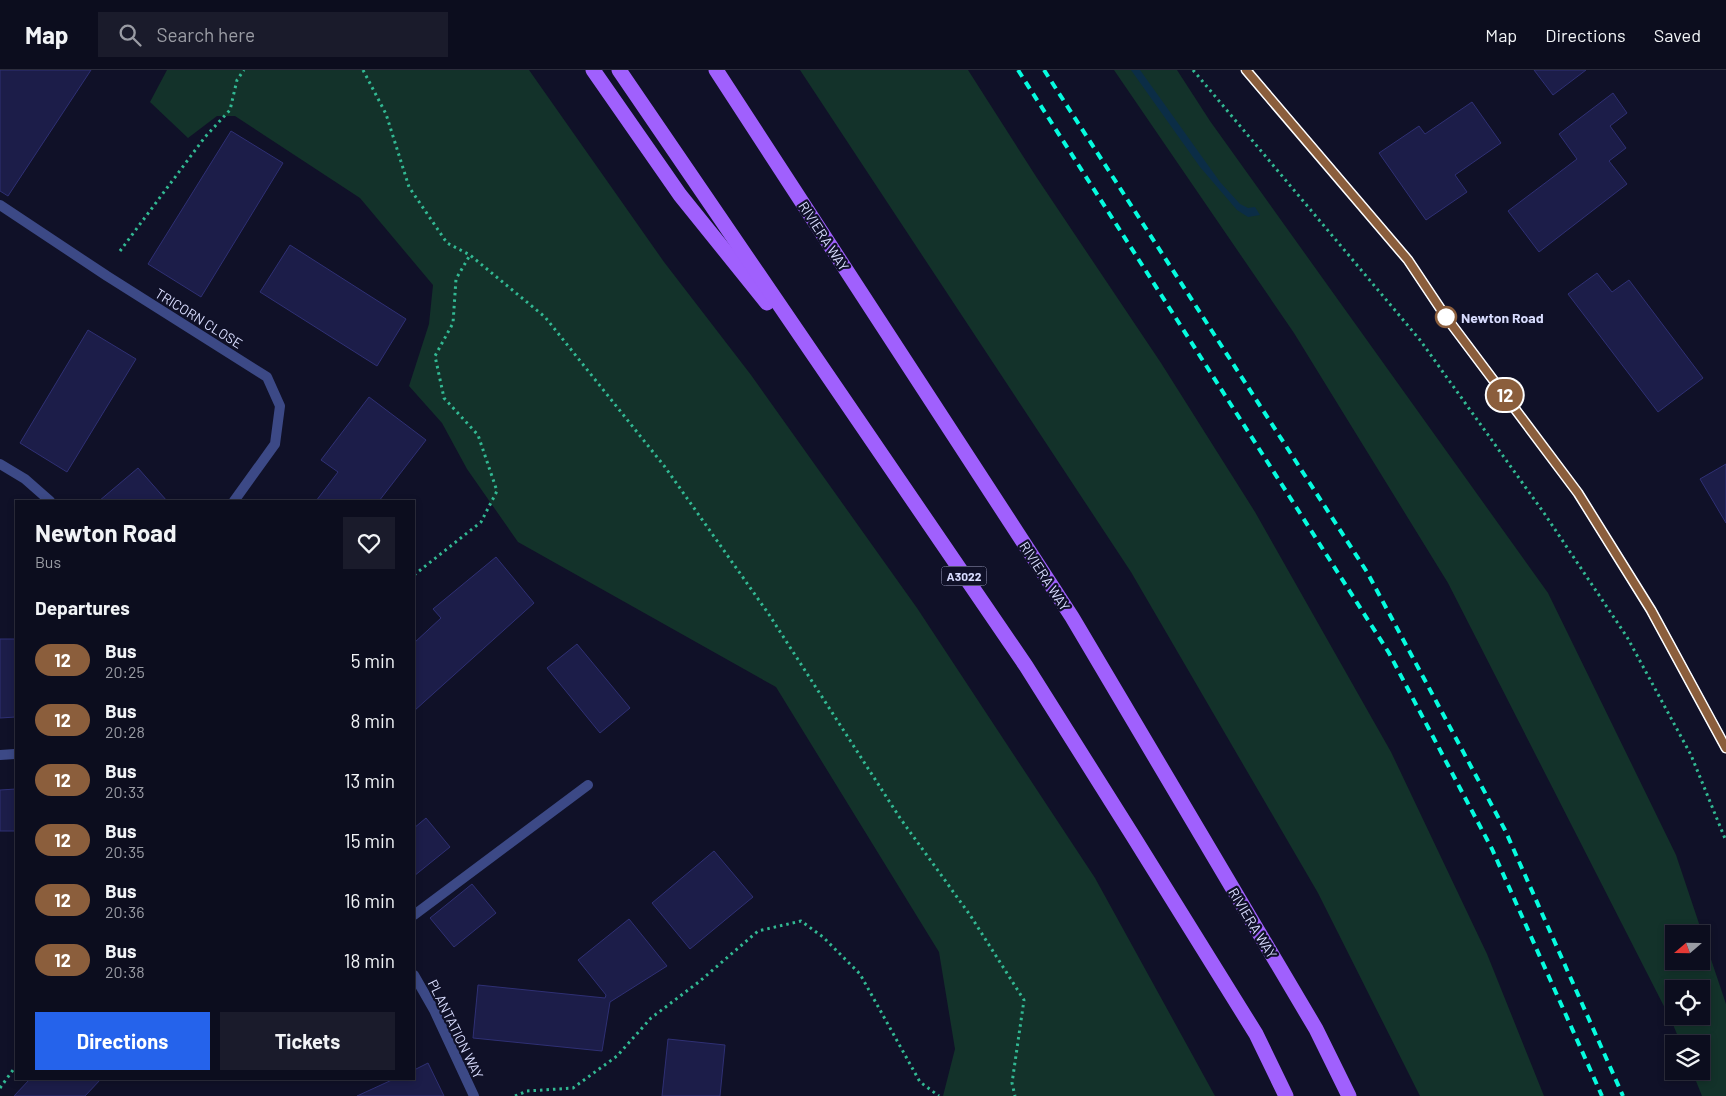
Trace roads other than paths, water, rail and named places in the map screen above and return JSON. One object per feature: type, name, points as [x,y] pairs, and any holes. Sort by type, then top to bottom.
[{"type":"main road","points":[[593,70],[680,195],[843,398]]},
{"type":"main road","name":"A3022","points":[[619,70],[1026,666],[1256,1034],[1286,1096]]},
{"type":"main road","name":"RIVIERA WAY","points":[[716,70],[1072,617],[1316,1029],[1349,1096]]},
{"type":"street","points":[[1246,70],[1408,260],[1446,317],[1578,493],[1651,610],[1726,748]]},
{"type":"street","name":"TRICORN CLOSE","points":[[0,205],[107,276],[267,377],[280,406],[275,444],[235,500]]},
{"type":"street","points":[[0,464],[25,479],[49,500]]},
{"type":"street","points":[[0,755],[15,754]]},
{"type":"street","points":[[415,914],[588,785]]},
{"type":"street","name":"PLANTATION WAY","points":[[415,977],[434,1010],[474,1096]]},
{"type":"water","points":[[1131,70],[1140,70],[1220,182],[1240,204],[1248,208],[1255,207],[1260,215],[1248,217],[1237,210],[1200,167]]},
{"type":"railway","points":[[1018,70],[1389,653],[1492,849],[1602,1096]]},
{"type":"railway","points":[[1044,70],[1367,572],[1505,830],[1623,1096]]},
{"type":"place","name":"Newton Road","points":[[1446,317]]}]
